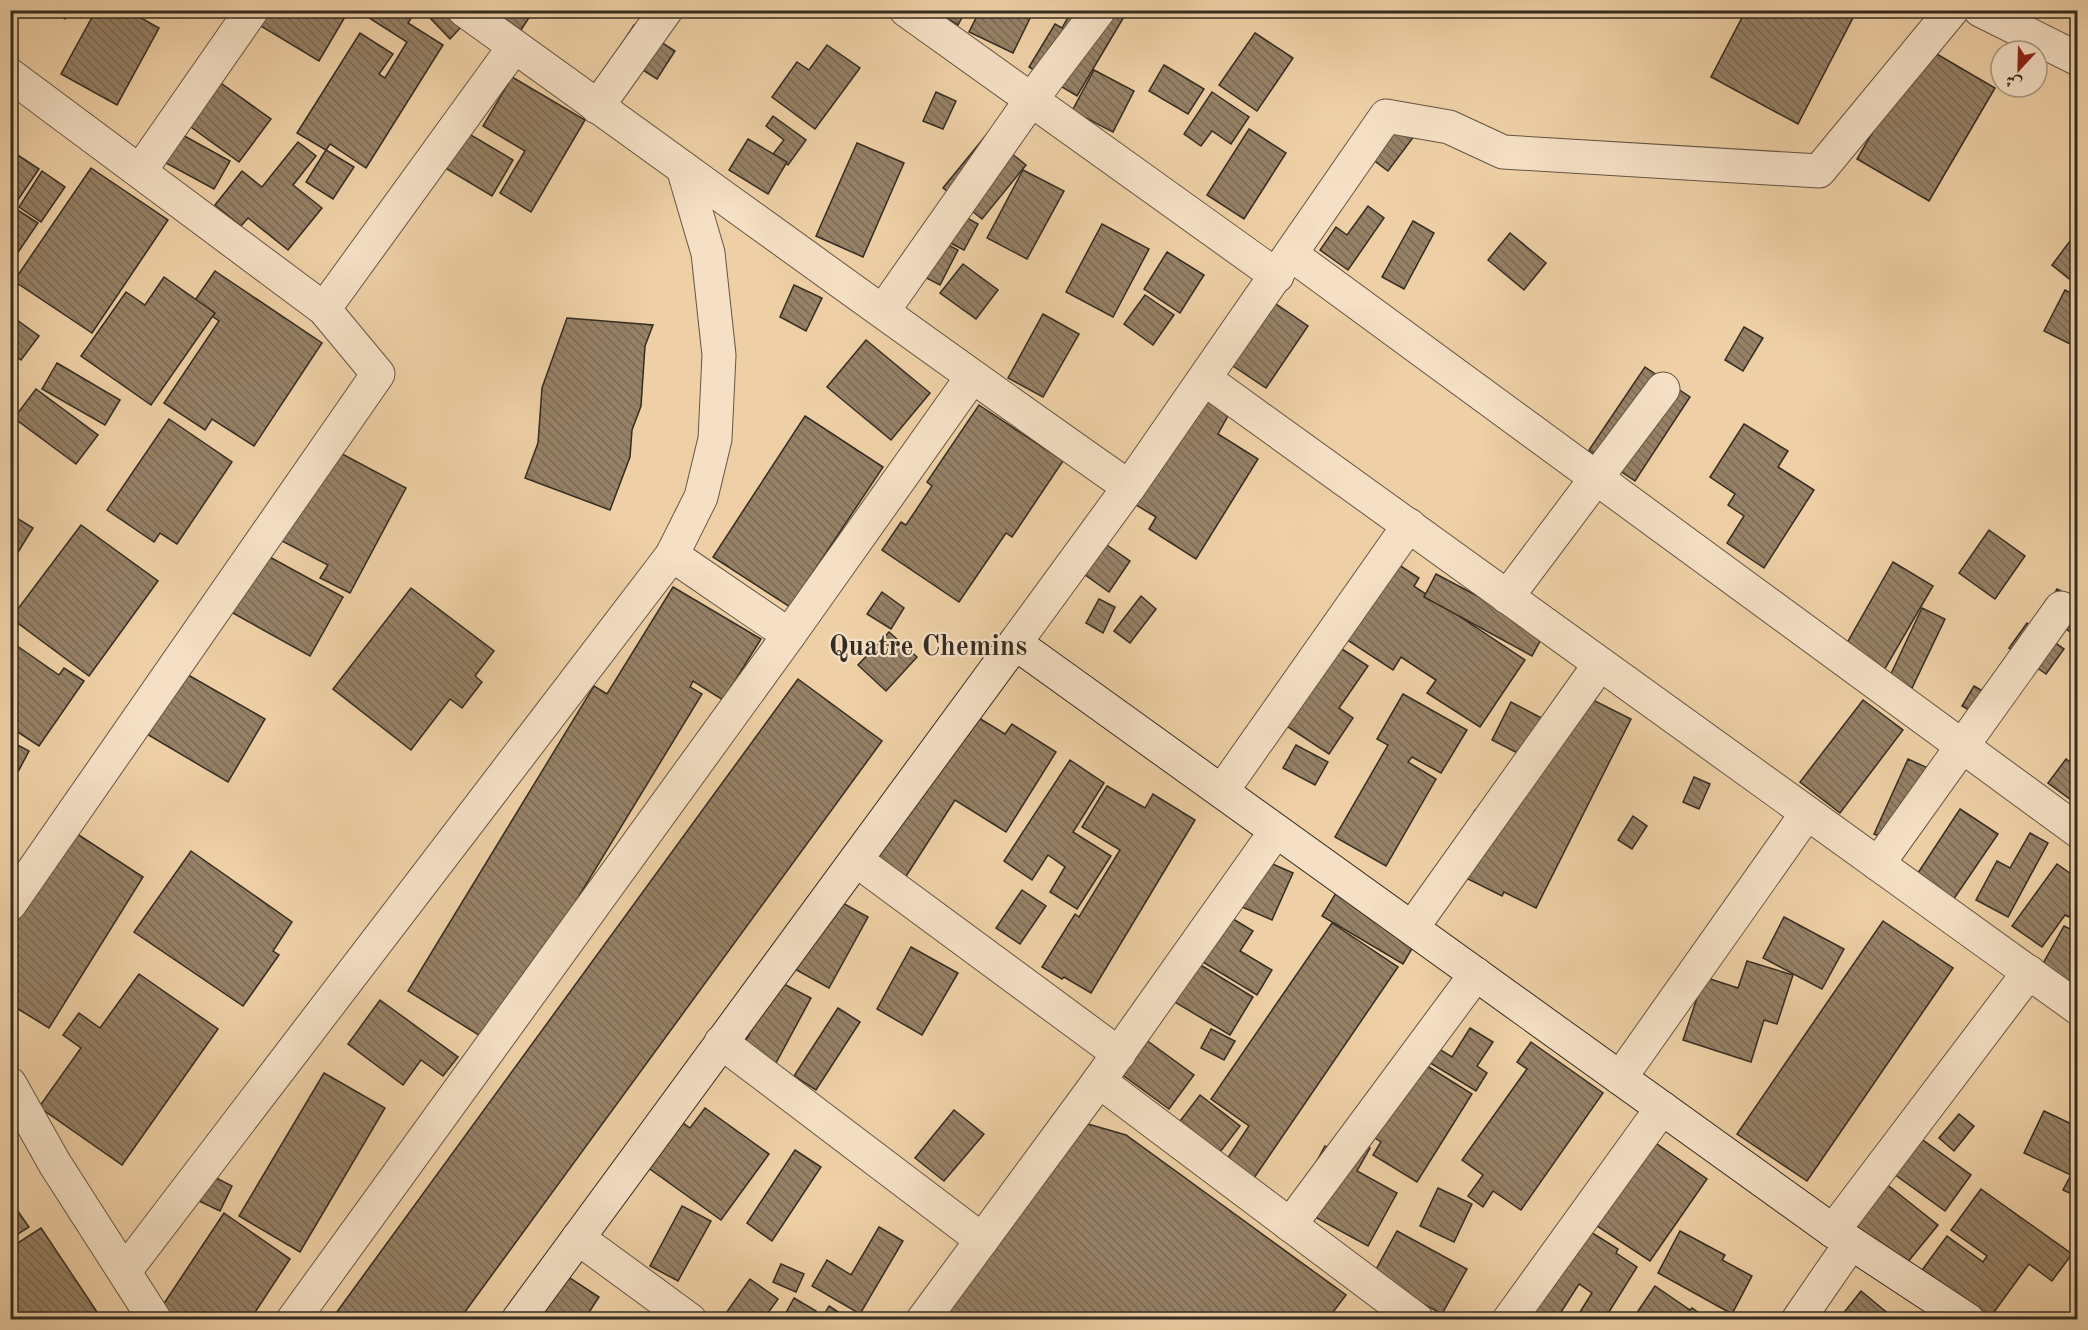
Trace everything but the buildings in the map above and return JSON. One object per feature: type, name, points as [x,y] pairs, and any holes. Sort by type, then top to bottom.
[{"type":"street","points":[[140,171],[252,10]]},
{"type":"street","points":[[464,10],[972,377],[1129,487]]},
{"type":"street","points":[[597,107],[666,10]]},
{"type":"street","points":[[906,10],[1031,100],[1284,266],[1596,478],[2078,831]]},
{"type":"street","points":[[883,311],[1031,100],[1099,10]]},
{"type":"street","points":[[518,1320],[1129,487],[1386,116],[1449,127],[1503,152],[1819,171],[1952,10]]},
{"type":"street","points":[[1980,10],[2078,59]]},
{"type":"street","points":[[324,309],[514,46]]},
{"type":"street","points":[[10,75],[324,309],[378,374],[10,904]]},
{"type":"street","points":[[125,1271],[672,555],[700,497],[715,439],[719,355],[708,253],[683,168]]},
{"type":"street","points":[[293,1320],[789,635],[972,377]]},
{"type":"street","points":[[1205,379],[2078,1008]]},
{"type":"street","points":[[1507,597],[1663,389]]},
{"type":"street","points":[[1222,791],[1409,525]]},
{"type":"street","points":[[672,555],[789,635]]},
{"type":"street","points":[[1878,864],[2061,608]]},
{"type":"street","points":[[1015,643],[1842,1237],[1968,1320]]},
{"type":"street","points":[[1412,928],[1600,664]]},
{"type":"street","points":[[1620,1078],[1807,813]]},
{"type":"street","points":[[923,1320],[1119,1054],[1276,831]]},
{"type":"street","points":[[856,860],[1119,1054]]},
{"type":"street","points":[[1798,1320],[1842,1237],[2029,972]]},
{"type":"street","points":[[1290,1225],[1476,974]]},
{"type":"street","points":[[721,1042],[982,1240]]},
{"type":"street","points":[[1099,1081],[1417,1320]]},
{"type":"street","points":[[10,1084],[55,1164],[155,1320]]},
{"type":"street","points":[[1509,1320],[1662,1108]]},
{"type":"street","points":[[578,1238],[690,1320]]},
{"type":"district","name":"Quatre Chemins","points":[[928,645]]}]
